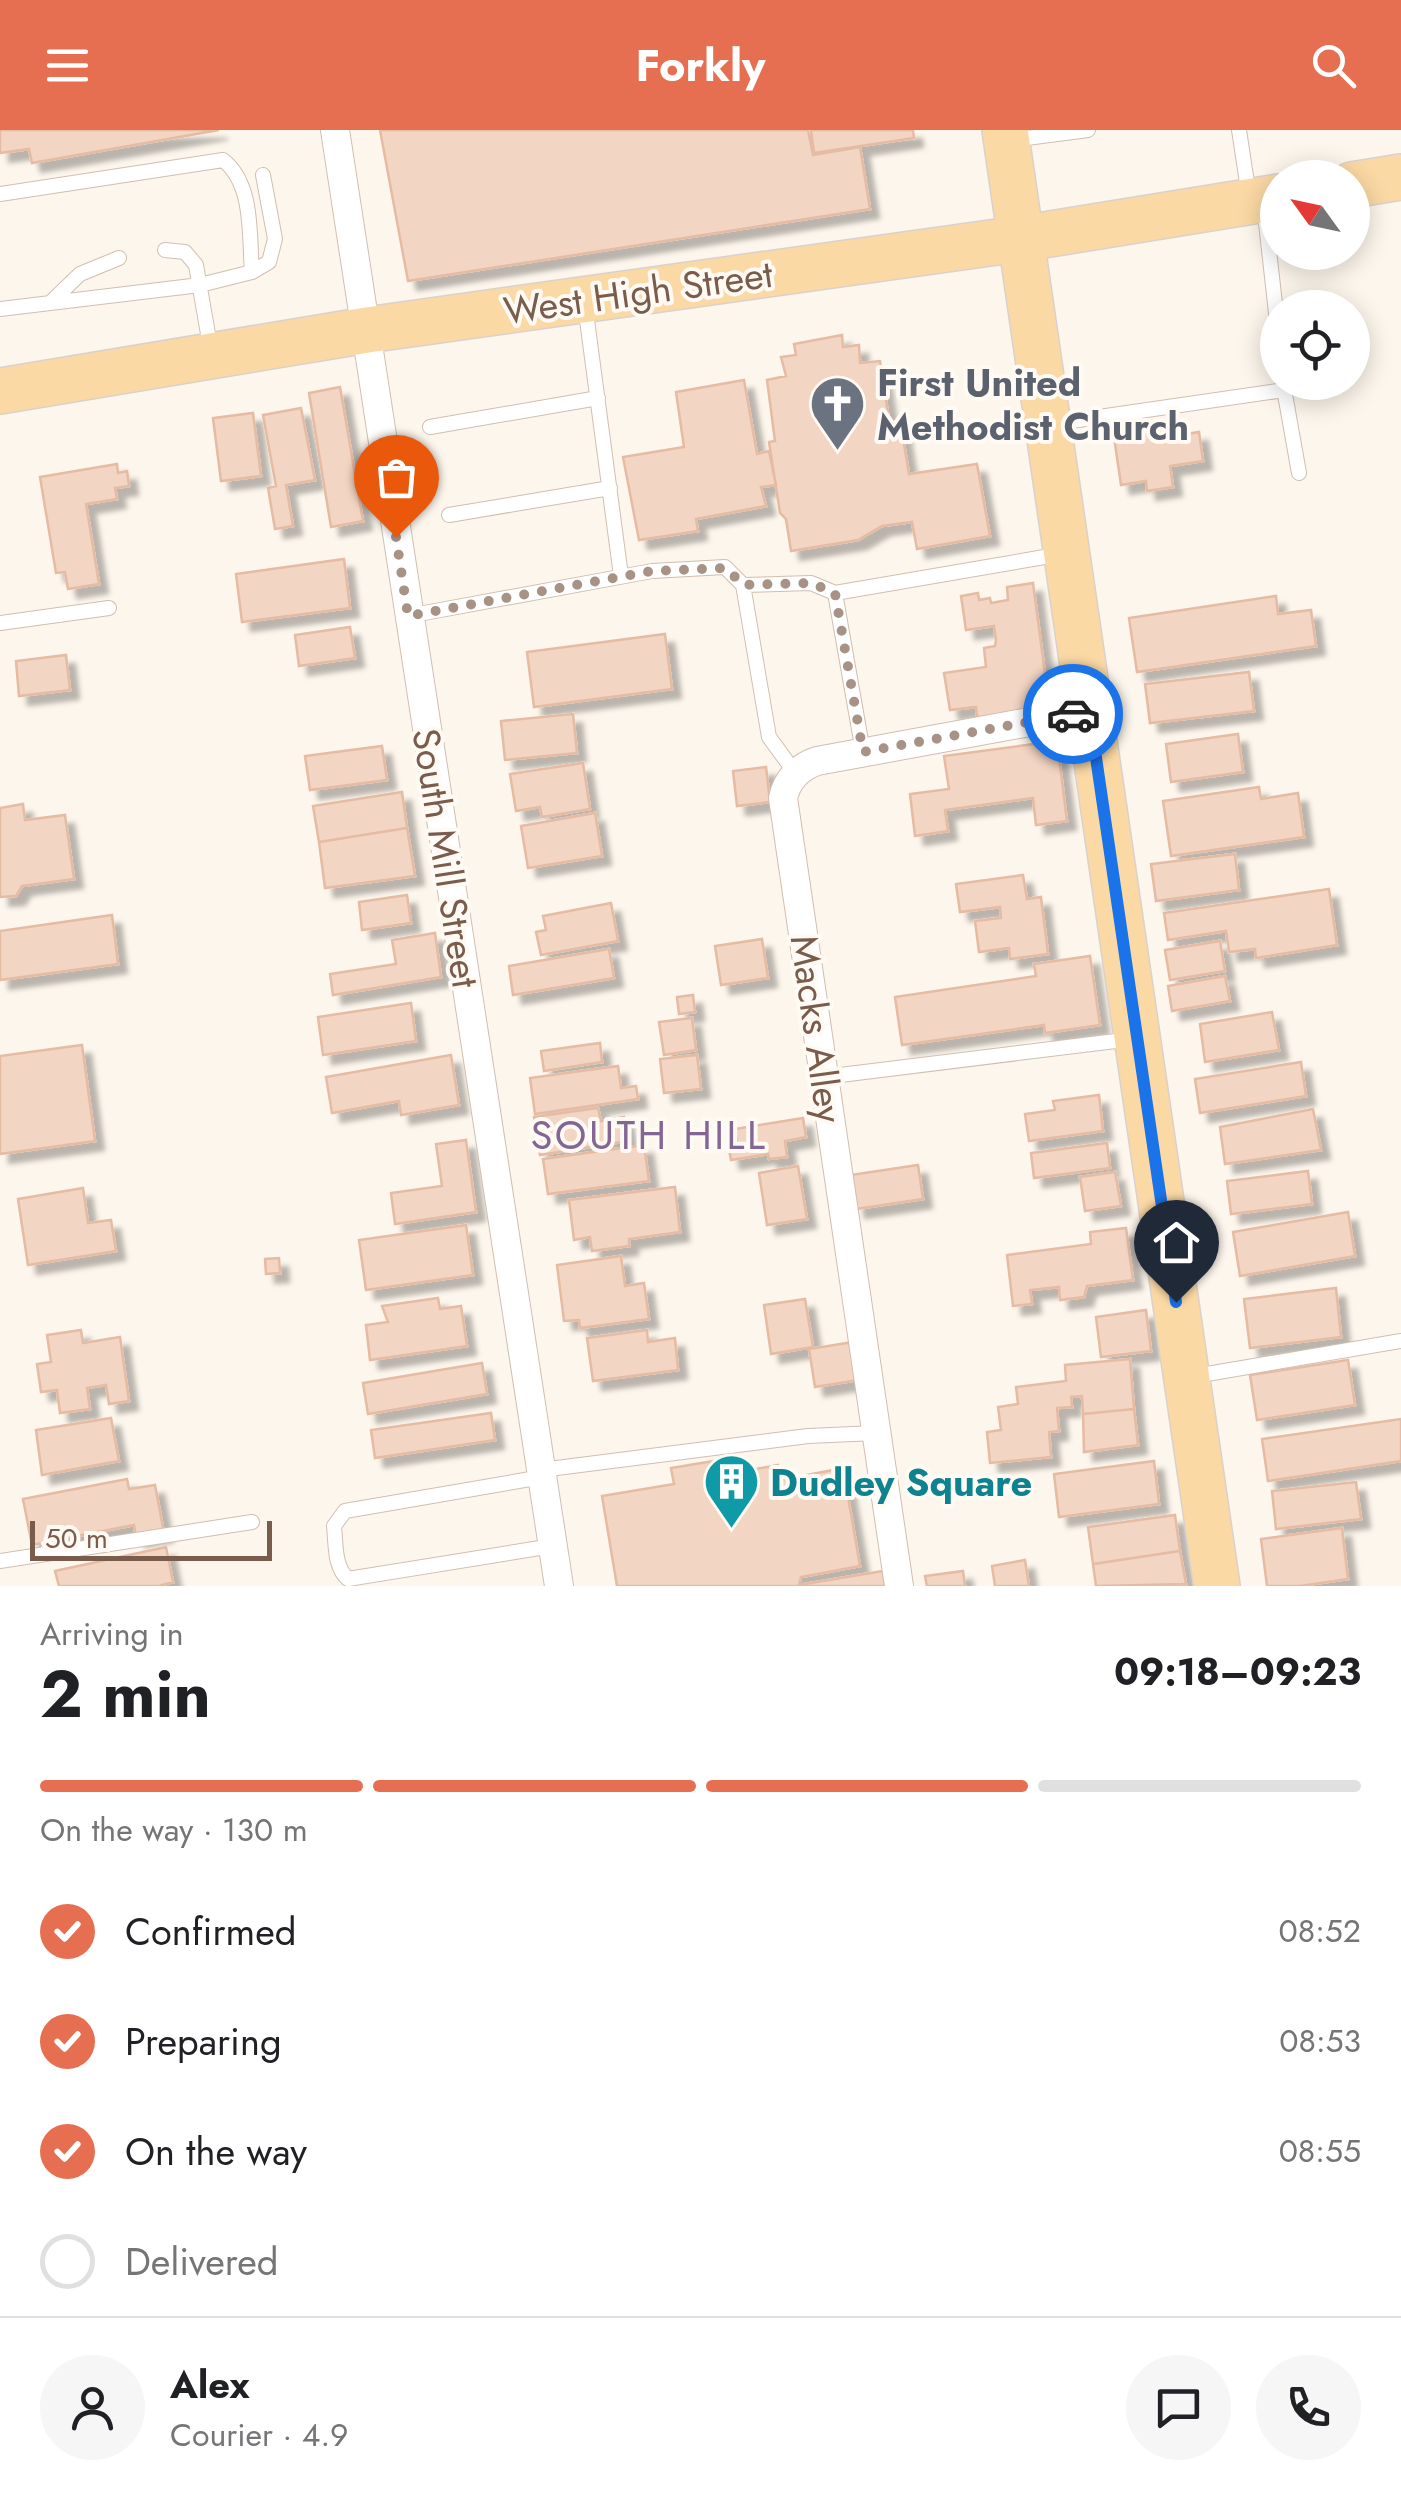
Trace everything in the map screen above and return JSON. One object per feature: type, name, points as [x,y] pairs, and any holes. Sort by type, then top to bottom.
[{"type":"main road","points":[[1006,136],[1217,1586]]},
{"type":"main road","points":[[1370,182],[1401,178]]},
{"type":"main road","name":"West High Street","points":[[0,391],[367,330],[1020,239],[1260,200]]},
{"type":"street","name":"South Mill Street","points":[[335,130],[559,1586]]},
{"type":"street","points":[[796,774],[816,761],[1089,710]]},
{"type":"street","name":"Macks Alley","points":[[796,774],[785,788],[783,798],[899,1586]]},
{"type":"lane","points":[[1006,136],[1088,130]]},
{"type":"lane","points":[[1239,130],[1260,188]]},
{"type":"lane","points":[[0,194],[224,160],[236,170],[247,205],[252,272]]},
{"type":"lane","points":[[0,309],[200,285],[252,272],[268,262],[275,239],[263,175]]},
{"type":"lane","points":[[166,250],[185,252],[196,265],[212,356]]},
{"type":"lane","points":[[51,303],[80,274],[119,258]]},
{"type":"lane","points":[[584,300],[621,576]]},
{"type":"lane","points":[[1046,425],[1260,390]]},
{"type":"lane","points":[[430,427],[598,398]]},
{"type":"lane","points":[[1286,400],[1299,474]]},
{"type":"lane","points":[[449,515],[610,488]]},
{"type":"lane","points":[[744,585],[811,583],[835,593],[1064,553]]},
{"type":"lane","points":[[408,616],[652,571],[725,568],[744,585],[769,737],[796,774]]},
{"type":"lane","points":[[835,593],[863,752]]},
{"type":"lane","points":[[0,623],[109,608]]},
{"type":"lane","points":[[824,1078],[1138,1038]]},
{"type":"lane","points":[[1188,1378],[1401,1341]]},
{"type":"lane","points":[[552,1546],[348,1579],[338,1565],[334,1526],[345,1511],[541,1474],[808,1436],[876,1433]]},
{"type":"lane","points":[[0,1561],[252,1522]]},
{"type":"building","points":[[0,130],[219,130],[32,163],[29,149],[0,153]]},
{"type":"building","points":[[380,130],[808,130],[813,155],[860,147],[870,209],[408,281]]},
{"type":"building","points":[[811,130],[913,130],[914,138],[814,153]]},
{"type":"building","name":"First United Methodist Church","points":[[842,335],[843,347],[859,345],[860,363],[880,361],[891,433],[902,432],[909,474],[977,464],[990,536],[917,549],[912,522],[882,526],[858,540],[791,551],[786,519],[780,513],[769,442],[775,441],[767,380],[786,376],[781,357],[796,355],[794,344]]},
{"type":"building","points":[[744,380],[757,454],[769,451],[776,485],[761,487],[766,506],[696,519],[698,531],[639,540],[623,457],[684,447],[676,392]]},
{"type":"building","points":[[340,387],[363,521],[331,527],[309,393]]},
{"type":"building","points":[[301,408],[315,480],[286,485],[293,526],[275,529],[268,488],[276,486],[263,415]]},
{"type":"building","points":[[253,413],[261,476],[221,481],[213,418]]},
{"type":"building","points":[[1164,422],[1166,437],[1199,432],[1203,461],[1170,466],[1173,487],[1147,491],[1146,481],[1121,485],[1113,430]]},
{"type":"building","points":[[117,464],[118,473],[127,471],[129,486],[115,488],[117,499],[86,504],[99,584],[68,589],[65,572],[56,573],[40,477]]},
{"type":"building","points":[[344,559],[350,608],[242,622],[236,574]]},
{"type":"building","points":[[1033,583],[1050,712],[978,721],[976,707],[950,710],[944,673],[986,667],[984,648],[995,646],[996,640],[994,626],[966,630],[961,596],[978,593],[979,600],[990,598],[991,603],[1008,600],[1007,587]]},
{"type":"building","points":[[1276,596],[1278,614],[1311,610],[1316,646],[1137,672],[1129,618]]},
{"type":"building","points":[[350,627],[355,658],[299,666],[295,635]]},
{"type":"building","points":[[665,634],[672,689],[534,707],[527,652]]},
{"type":"building","points":[[66,655],[70,690],[19,696],[16,661]]},
{"type":"building","points":[[1249,672],[1254,711],[1150,723],[1145,684]]},
{"type":"building","points":[[573,714],[577,753],[505,760],[501,721]]},
{"type":"building","points":[[1238,734],[1243,772],[1171,782],[1166,744]]},
{"type":"building","points":[[1057,741],[1067,821],[1036,825],[1033,798],[945,810],[948,831],[915,836],[910,794],[949,789],[944,756]]},
{"type":"building","points":[[382,746],[387,780],[310,790],[305,756]]},
{"type":"building","points":[[583,763],[590,809],[542,817],[540,807],[516,811],[510,774]]},
{"type":"building","points":[[766,767],[770,802],[737,806],[733,771]]},
{"type":"building","points":[[1259,787],[1261,799],[1298,793],[1304,837],[1171,856],[1163,801]]},
{"type":"building","points":[[402,792],[407,828],[319,842],[313,806]]},
{"type":"building","points":[[23,804],[25,820],[65,815],[74,879],[22,886],[16,896],[0,897],[0,808]]},
{"type":"building","points":[[595,813],[602,856],[528,868],[521,826]]},
{"type":"building","points":[[407,828],[415,876],[325,888],[319,842]]},
{"type":"building","points":[[1235,854],[1239,890],[1156,901],[1151,864]]},
{"type":"building","points":[[1023,875],[1027,899],[1041,897],[1048,954],[1010,959],[1009,948],[979,952],[975,921],[1001,918],[1000,907],[960,912],[956,884]]},
{"type":"building","points":[[1329,889],[1337,945],[1256,958],[1255,949],[1229,952],[1226,931],[1168,940],[1164,913]]},
{"type":"building","points":[[407,895],[411,923],[362,930],[359,902]]},
{"type":"building","points":[[611,903],[618,941],[541,955],[536,932],[546,930],[543,916]]},
{"type":"building","points":[[112,915],[118,964],[0,980],[0,931]]},
{"type":"building","points":[[435,933],[441,977],[333,995],[330,974],[396,964],[392,940]]},
{"type":"building","points":[[762,939],[768,978],[721,985],[715,946]]},
{"type":"building","points":[[1220,941],[1225,971],[1170,980],[1165,950]]},
{"type":"building","points":[[609,949],[614,978],[513,995],[509,966]]},
{"type":"building","points":[[1090,956],[1100,1025],[1045,1033],[1044,1025],[902,1045],[895,997],[1036,976],[1034,964]]},
{"type":"building","points":[[1225,976],[1230,1001],[1172,1011],[1168,986]]},
{"type":"building","points":[[693,995],[695,1012],[679,1014],[677,997]]},
{"type":"building","points":[[411,1003],[416,1041],[323,1055],[318,1017]]},
{"type":"building","points":[[1272,1012],[1279,1050],[1205,1062],[1200,1024]]},
{"type":"building","points":[[692,1018],[696,1050],[664,1055],[659,1022]]},
{"type":"building","points":[[600,1043],[602,1062],[544,1071],[541,1051]]},
{"type":"building","points":[[82,1045],[95,1141],[0,1154],[0,1056]]},
{"type":"building","points":[[451,1055],[459,1105],[401,1115],[399,1101],[332,1113],[326,1077]]},
{"type":"building","points":[[697,1055],[701,1089],[664,1093],[660,1059]]},
{"type":"building","points":[[1301,1062],[1306,1096],[1200,1113],[1195,1079]]},
{"type":"building","points":[[618,1066],[621,1088],[636,1086],[638,1099],[535,1114],[530,1078]]},
{"type":"building","points":[[1099,1095],[1103,1131],[1029,1141],[1025,1114],[1055,1110],[1053,1101]]},
{"type":"building","points":[[598,1108],[601,1121],[624,1117],[628,1141],[540,1155],[534,1117]]},
{"type":"building","points":[[1313,1109],[1321,1150],[1225,1164],[1220,1127]]},
{"type":"building","points":[[803,1118],[806,1137],[785,1141],[787,1157],[769,1159],[768,1154],[731,1160],[728,1144],[737,1143],[735,1129]]},
{"type":"building","points":[[466,1140],[476,1212],[395,1224],[391,1193],[442,1186],[436,1144]]},
{"type":"building","points":[[1107,1143],[1110,1168],[1034,1178],[1031,1153]]},
{"type":"building","points":[[644,1145],[649,1181],[548,1194],[543,1159]]},
{"type":"building","points":[[918,1165],[923,1199],[856,1209],[851,1175]]},
{"type":"building","points":[[798,1166],[807,1219],[767,1225],[759,1173]]},
{"type":"building","points":[[1308,1171],[1312,1204],[1231,1214],[1227,1181]]},
{"type":"building","points":[[1115,1172],[1121,1206],[1085,1211],[1080,1177]]},
{"type":"building","points":[[675,1187],[680,1232],[629,1239],[629,1246],[592,1251],[590,1237],[574,1240],[569,1200]]},
{"type":"building","points":[[83,1188],[88,1223],[111,1220],[116,1251],[28,1265],[18,1199]]},
{"type":"building","points":[[1348,1212],[1355,1256],[1240,1276],[1233,1232]]},
{"type":"building","points":[[466,1225],[473,1275],[366,1290],[359,1240]]},
{"type":"building","points":[[1126,1228],[1133,1280],[1087,1286],[1084,1297],[1060,1300],[1059,1287],[1030,1290],[1032,1304],[1013,1306],[1007,1255],[1091,1244],[1090,1232]]},
{"type":"building","points":[[621,1256],[625,1286],[644,1283],[649,1319],[580,1328],[579,1320],[564,1321],[557,1265]]},
{"type":"building","points":[[279,1258],[280,1273],[266,1274],[265,1259]]},
{"type":"building","points":[[1336,1288],[1341,1337],[1250,1348],[1244,1299]]},
{"type":"building","points":[[438,1298],[440,1309],[461,1306],[467,1346],[370,1360],[366,1325],[388,1322],[382,1306]]},
{"type":"building","points":[[805,1299],[813,1347],[771,1354],[764,1305]]},
{"type":"building","points":[[1146,1310],[1151,1351],[1101,1357],[1096,1317]]},
{"type":"building","points":[[81,1330],[83,1343],[120,1337],[129,1401],[109,1404],[106,1385],[87,1388],[90,1409],[60,1413],[57,1390],[41,1392],[37,1364],[51,1362],[47,1335]]},
{"type":"building","points":[[647,1330],[648,1342],[675,1338],[678,1370],[593,1381],[587,1338]]},
{"type":"building","points":[[853,1342],[858,1380],[815,1387],[809,1349]]},
{"type":"building","points":[[1130,1359],[1134,1409],[1083,1414],[1082,1396],[1071,1397],[1072,1407],[1057,1408],[1059,1431],[1049,1432],[1051,1457],[990,1463],[987,1432],[1001,1430],[998,1407],[1018,1404],[1016,1387],[1066,1381],[1065,1365]]},
{"type":"building","points":[[1348,1360],[1355,1405],[1257,1420],[1250,1375]]},
{"type":"building","points":[[482,1363],[487,1394],[368,1414],[363,1383]]},
{"type":"building","points":[[1134,1409],[1138,1445],[1084,1452],[1083,1414]]},
{"type":"building","points":[[491,1413],[495,1440],[375,1458],[371,1430]]},
{"type":"building","points":[[111,1418],[119,1461],[42,1475],[36,1430]]},
{"type":"building","points":[[1401,1419],[1401,1461],[1268,1481],[1262,1439]]},
{"type":"building","name":"Dudley Square","points":[[732,1458],[734,1473],[778,1465],[781,1480],[843,1468],[860,1566],[801,1577],[799,1585],[883,1571],[885,1586],[617,1586],[602,1496],[674,1484],[671,1468]]},
{"type":"building","points":[[1154,1461],[1159,1504],[1059,1517],[1054,1474]]},
{"type":"building","points":[[127,1479],[129,1489],[155,1485],[164,1533],[136,1538],[134,1525],[32,1545],[23,1499]]},
{"type":"building","points":[[1356,1482],[1361,1519],[1276,1529],[1272,1491]]},
{"type":"building","points":[[1175,1515],[1180,1551],[1093,1564],[1088,1527]]},
{"type":"building","points":[[1342,1528],[1348,1579],[1267,1586],[1261,1539]]},
{"type":"building","points":[[166,1547],[173,1582],[159,1586],[59,1586],[55,1571]]},
{"type":"building","points":[[1180,1551],[1186,1584],[1096,1586],[1093,1564]]},
{"type":"building","points":[[1025,1560],[1029,1586],[995,1586],[992,1566]]},
{"type":"building","points":[[963,1571],[965,1586],[927,1586],[925,1576]]},
{"type":"way so far","points":[[396,537],[408,616],[652,571],[725,568],[744,585],[811,583],[835,593],[863,752],[1073,714]]},
{"type":"place","name":"First United Methodist Church","points":[[838,453]]},
{"type":"place","name":"Dudley Square","points":[[731,1531]]},
{"type":"district","name":"SOUTH HILL","points":[[649,1135]]},
{"type":"route","points":[[1073,714],[1089,710],[1176,1302]]}]
